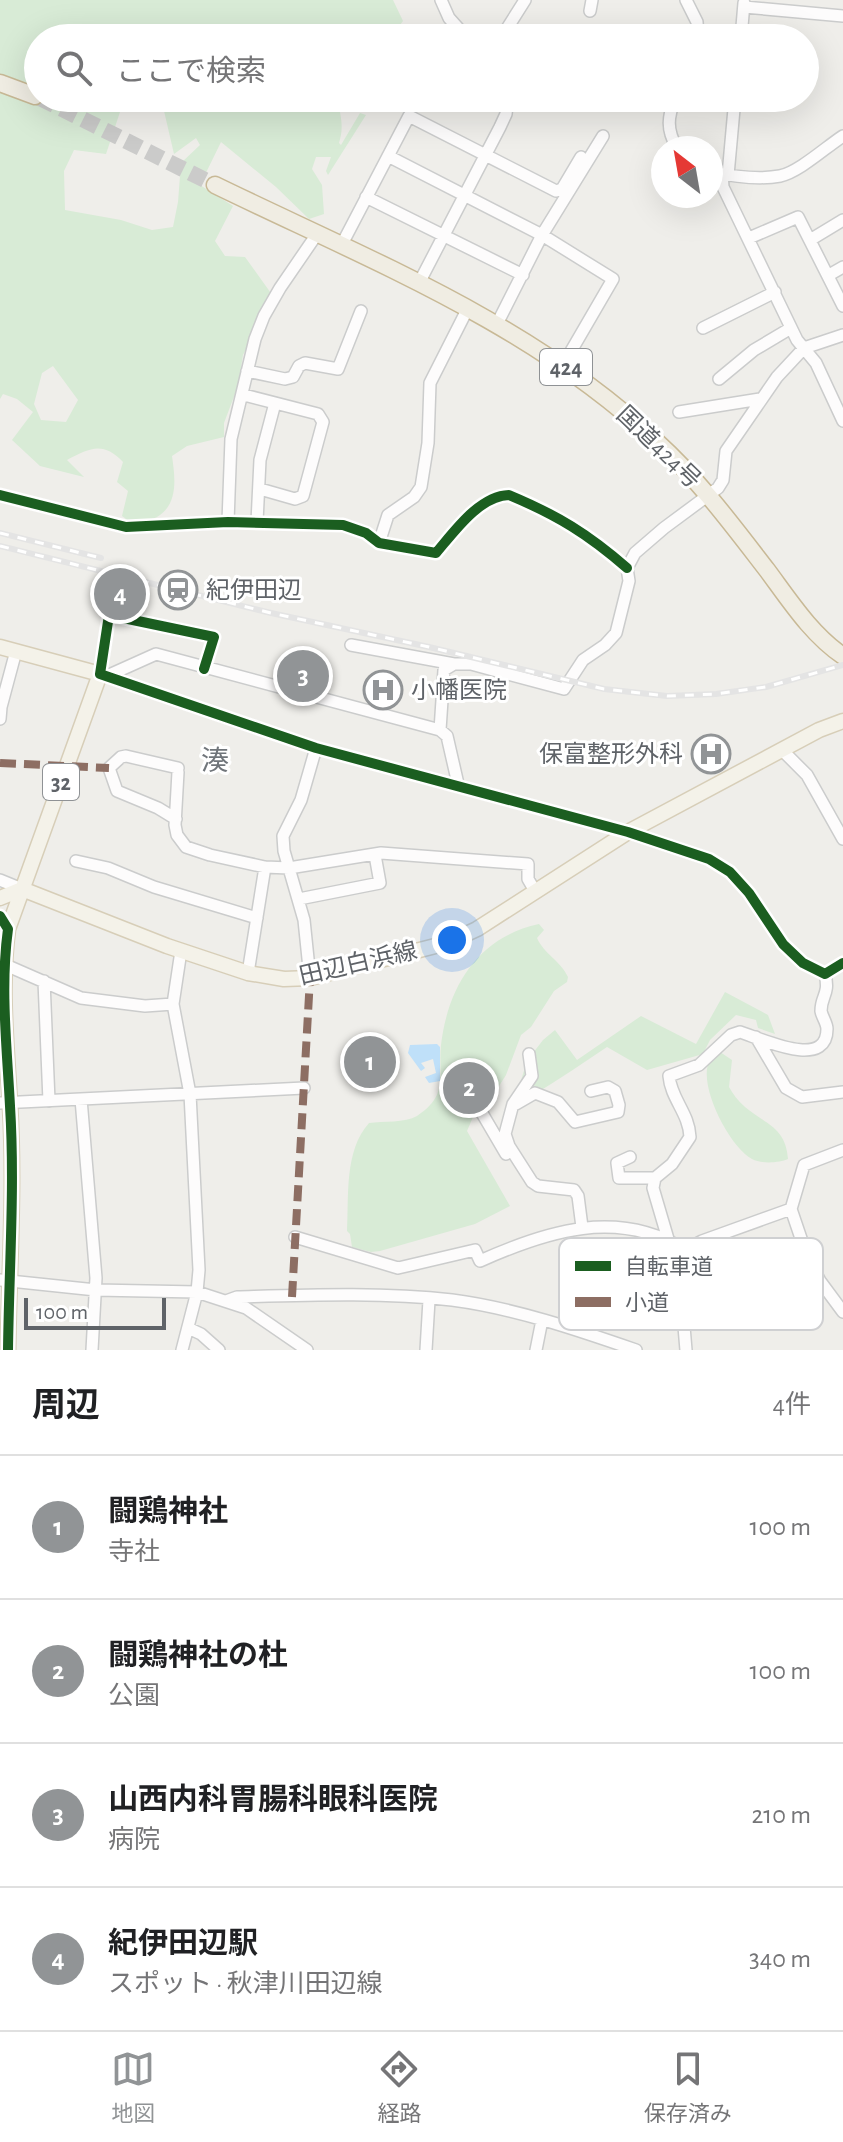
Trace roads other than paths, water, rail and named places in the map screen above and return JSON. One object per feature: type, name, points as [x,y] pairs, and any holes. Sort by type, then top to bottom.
[{"type":"highway","points":[[0,83],[24,92]]},
{"type":"highway","name":"国道424号","points":[[215,185],[468,308],[563,365],[631,417],[708,495],[804,619],[825,643],[840,654]]},
{"type":"main road","points":[[0,647],[104,675]]},
{"type":"main road","name":"32","points":[[22,889],[104,675]]},
{"type":"main road","name":"田辺白浜線","points":[[22,889],[181,951],[248,973],[284,979],[310,978],[447,943],[477,929],[628,832],[819,730],[843,721]]},
{"type":"main road","points":[[0,898],[22,889]]},
{"type":"main road","points":[[8,1350],[4,1279],[2,953],[4,923],[22,889]]},
{"type":"street","points":[[441,0],[454,24]]},
{"type":"street","points":[[510,24],[525,0]]},
{"type":"street","points":[[686,0],[697,24]]},
{"type":"street","points":[[742,24],[744,3],[843,16]]},
{"type":"street","points":[[419,283],[506,112]]},
{"type":"street","points":[[671,112],[668,123],[671,136]]},
{"type":"street","points":[[723,159],[732,112]]},
{"type":"street","points":[[341,246],[409,116],[556,191],[562,189],[581,157]]},
{"type":"street","points":[[497,324],[542,235],[603,136]]},
{"type":"street","points":[[723,174],[779,176],[792,171],[843,136]]},
{"type":"street","points":[[388,156],[542,235],[613,279],[563,365]]},
{"type":"street","points":[[723,187],[791,328],[816,363],[839,404],[843,421]]},
{"type":"street","points":[[366,197],[523,275]]},
{"type":"street","points":[[749,238],[798,217],[843,306]]},
{"type":"street","points":[[810,240],[843,220]]},
{"type":"street","points":[[228,522],[231,439],[244,395],[247,371],[264,316],[317,234]]},
{"type":"street","points":[[829,275],[843,267]]},
{"type":"street","points":[[703,328],[775,292]]},
{"type":"street","points":[[379,543],[388,515],[414,497],[421,487],[428,443],[430,383],[468,308]]},
{"type":"street","points":[[247,371],[285,379],[293,377],[299,366],[305,363],[338,369],[361,311]]},
{"type":"street","points":[[719,379],[754,350],[791,328]]},
{"type":"street","points":[[351,645],[454,664],[471,664],[564,689],[583,660],[616,633],[629,581],[627,568],[635,553],[723,480],[726,451],[760,399],[804,348],[843,335]]},
{"type":"street","points":[[244,395],[318,414],[323,422],[303,496],[295,499],[260,489]]},
{"type":"street","points":[[679,412],[760,399]]},
{"type":"street","points":[[257,522],[260,460],[275,403]]},
{"type":"street","points":[[0,495],[126,527],[228,522],[343,525],[366,533],[379,543],[436,553],[471,514],[498,495],[509,495],[573,525],[627,568]]},
{"type":"street","points":[[104,675],[109,615],[214,637],[204,669]]},
{"type":"street","points":[[0,719],[16,651]]},
{"type":"street","points":[[104,675],[156,654],[440,730],[447,736],[458,784]]},
{"type":"street","points":[[131,684],[127,675],[132,664]]},
{"type":"street","points":[[440,730],[444,670],[454,664]]},
{"type":"street","points":[[104,675],[316,748],[628,832],[709,859],[730,872],[749,893],[783,944],[803,963],[825,974],[829,988],[821,1010],[827,1029],[824,1041],[816,1049],[803,1052],[740,1032],[731,1035],[699,1065],[669,1076],[672,1094],[687,1116],[690,1137],[672,1164],[655,1178],[653,1188],[668,1238]]},
{"type":"street","points":[[310,978],[304,920],[283,836],[301,800],[316,748]]},
{"type":"street","points":[[782,750],[807,775],[843,839]]},
{"type":"street","points":[[176,819],[117,791],[109,768],[126,756],[178,770],[177,835],[186,847],[265,867],[289,868],[375,855],[528,864],[528,879],[535,891]]},
{"type":"street","points":[[299,899],[380,883],[375,855]]},
{"type":"street","points":[[76,861],[108,868],[154,887],[257,918]]},
{"type":"street","points":[[248,973],[265,867]]},
{"type":"street","points":[[0,880],[22,889]]},
{"type":"street","points":[[181,951],[173,1004],[190,1094],[199,1270],[197,1292],[182,1350]]},
{"type":"street","points":[[2,953],[44,981],[81,998],[145,1006],[173,1004]]},
{"type":"street","points":[[825,974],[840,966]]},
{"type":"street","points":[[44,981],[49,1101]]},
{"type":"street","points":[[756,1037],[786,1088],[802,1097],[843,1092]]},
{"type":"street","points":[[529,1054],[532,1076],[513,1107],[505,1134],[525,1170],[538,1186]]},
{"type":"street","points":[[513,1107],[524,1097],[535,1093],[558,1102],[575,1122],[618,1112],[615,1091],[608,1087],[591,1091]]},
{"type":"street","points":[[5,1103],[304,1088]]},
{"type":"street","points":[[81,1099],[96,1290],[92,1350]]},
{"type":"street","points":[[479,1108],[520,1178],[528,1186],[574,1190],[578,1196],[582,1227]]},
{"type":"street","points":[[801,1238],[791,1209],[804,1165],[843,1150]]},
{"type":"street","points":[[630,1157],[617,1163],[619,1178],[655,1178]]},
{"type":"street","points":[[710,1238],[791,1209]]},
{"type":"street","points":[[295,1237],[398,1268],[475,1250],[480,1261],[505,1249],[582,1227],[618,1227],[664,1238]]},
{"type":"street","points":[[4,1279],[96,1290],[197,1292],[261,1316],[307,1350]]},
{"type":"street","points":[[823,1285],[843,1312]]},
{"type":"street","points":[[226,1301],[237,1297],[388,1295],[452,1300],[559,1324]]},
{"type":"street","points":[[426,1350],[429,1300]]},
{"type":"street","points":[[536,1350],[542,1320]]},
{"type":"street","points":[[188,1328],[201,1334],[219,1350]]},
{"type":"street","points":[[580,1330],[636,1350]]},
{"type":"street","points":[[684,1330],[686,1350]]},
{"type":"water","points":[[437,1044],[440,1047],[440,1081],[429,1083],[425,1077],[436,1073],[433,1059],[421,1063],[425,1068],[421,1071],[408,1053],[410,1045]]},
{"type":"tunnel","points":[[68,112],[215,185]]},
{"type":"railway","points":[[0,533],[101,558]]},
{"type":"railway","points":[[0,546],[271,613],[604,689],[667,696],[716,694],[766,687],[843,665]]},
{"type":"place","name":"紀伊田辺","points":[[178,590]]},
{"type":"place","name":"紀伊田辺駅","points":[[120,594]]},
{"type":"place","name":"山西内科胃腸科眼科医院","points":[[303,676]]},
{"type":"place","name":"小幡医院","points":[[383,690]]},
{"type":"place","name":"保富整形外科","points":[[711,754]]},
{"type":"place","name":"闘鶏神社","points":[[370,1062]]},
{"type":"place","name":"闘鶏神社の杜","points":[[469,1088]]},
{"type":"district","name":"湊","points":[[215,760]]}]
